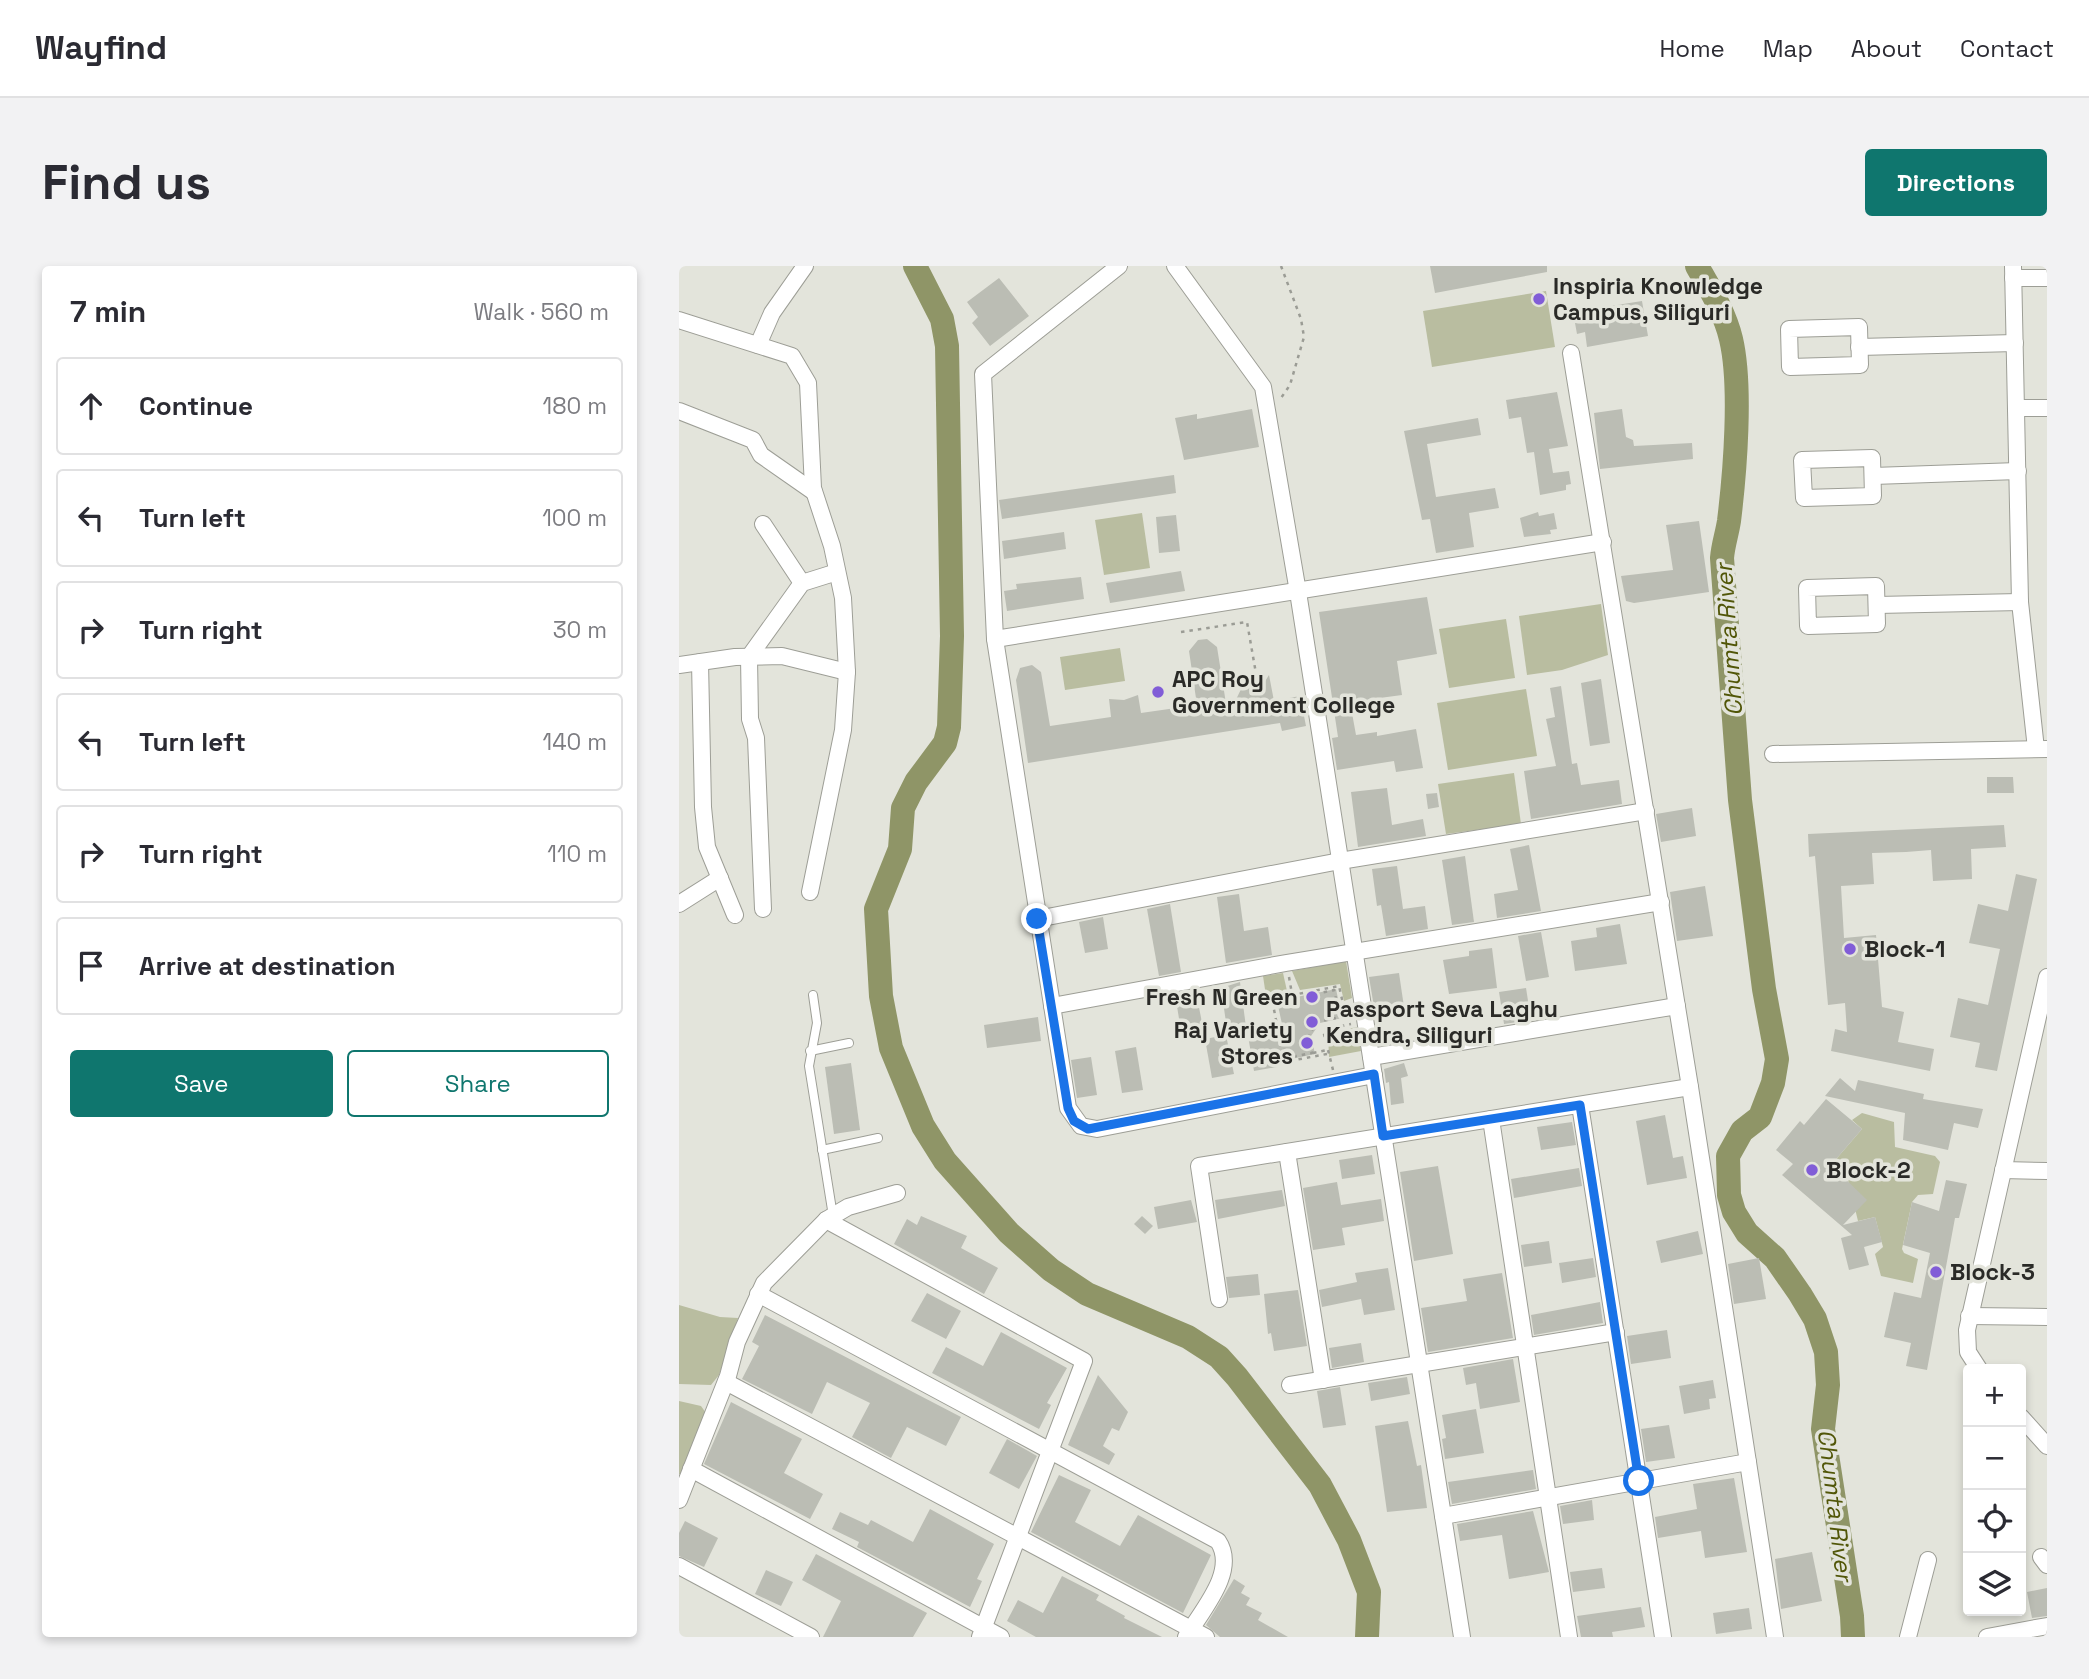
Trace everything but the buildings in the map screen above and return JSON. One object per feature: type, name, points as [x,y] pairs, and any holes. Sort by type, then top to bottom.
[{"type":"street","points":[[758,345],[772,313],[805,266]]},
{"type":"street","points":[[1119,266],[983,374],[995,639],[1068,1108],[1074,1121],[1088,1129],[1374,1074]]},
{"type":"street","points":[[1175,266],[1263,387],[1298,592],[1462,1637]]},
{"type":"street","points":[[1773,754],[2042,749],[2020,602],[2013,272],[2047,278]]},
{"type":"street","points":[[679,320],[792,356],[808,383],[814,492],[843,598],[847,672],[843,730],[810,892]]},
{"type":"street","points":[[1859,327],[1859,347],[1860,365],[1790,367],[1789,329],[1859,327]]},
{"type":"street","points":[[1859,347],[2015,343]]},
{"type":"street","points":[[1571,354],[1691,1087],[1775,1637]]},
{"type":"street","points":[[2016,408],[2047,408]]},
{"type":"street","points":[[679,411],[753,440],[761,456],[814,492]]},
{"type":"street","points":[[1872,458],[1873,476],[1873,496],[1804,498],[1802,460],[1872,458]]},
{"type":"street","points":[[1873,476],[2018,471]]},
{"type":"street","points":[[763,524],[802,583]]},
{"type":"street","points":[[995,639],[1603,542]]},
{"type":"street","points":[[763,909],[756,737],[750,719],[747,687],[749,657],[802,583],[837,572]]},
{"type":"street","points":[[1876,586],[1877,605],[1877,624],[1808,626],[1807,588],[1876,586]]},
{"type":"street","points":[[1877,605],[2020,602]]},
{"type":"street","points":[[679,665],[782,656],[847,672]]},
{"type":"street","points":[[700,662],[703,807],[707,847],[735,915]]},
{"type":"street","points":[[1037,919],[1340,861],[1646,811]]},
{"type":"street","points":[[679,904],[720,878]]},
{"type":"street","points":[[1052,1006],[1286,963],[1661,902]]},
{"type":"street","points":[[1975,1364],[1966,1344],[1969,1316],[2003,1170],[2041,1028],[2047,977]]},
{"type":"street","points":[[1371,1058],[1677,1006]]},
{"type":"street","points":[[1219,1299],[1199,1166],[1691,1087]]},
{"type":"street","points":[[1580,1105],[1664,1637]]},
{"type":"street","points":[[1491,1119],[1569,1637]]},
{"type":"street","points":[[1287,1152],[1323,1380]]},
{"type":"street","points":[[2003,1170],[2047,1171]]},
{"type":"street","points":[[679,1500],[726,1382],[737,1342],[758,1294],[784,1260],[830,1218],[848,1207],[897,1193]]},
{"type":"street","points":[[830,1218],[1084,1361],[981,1632]]},
{"type":"street","points":[[726,1382],[1194,1634],[1224,1571],[1226,1556],[1218,1541],[758,1294]]},
{"type":"street","points":[[1969,1316],[2047,1317]]},
{"type":"street","points":[[1290,1385],[1616,1332]]},
{"type":"street","points":[[2026,1423],[2047,1447]]},
{"type":"street","points":[[1443,1516],[1748,1462]]},
{"type":"street","points":[[691,1469],[981,1632],[1002,1637]]},
{"type":"street","points":[[1908,1637],[1928,1560]]},
{"type":"street","points":[[679,1566],[811,1637]]},
{"type":"street","points":[[1987,1637],[2047,1626]]},
{"type":"lane","points":[[813,995],[817,1023],[809,1066],[823,1150],[830,1218]]},
{"type":"lane","points":[[810,1051],[849,1043]]},
{"type":"lane","points":[[823,1150],[879,1138]]},
{"type":"path","points":[[1267,408],[1279,399],[1290,385],[1303,344],[1301,319],[1281,266]]},
{"type":"path","points":[[1181,632],[1247,622],[1258,685]]},
{"type":"path","points":[[1286,963],[1293,995]]},
{"type":"path","points":[[1315,1026],[1323,1030],[1353,1024],[1350,1012],[1344,1008],[1339,986],[1272,999],[1284,1062],[1327,1054],[1323,1030]]},
{"type":"path","points":[[1306,992],[1307,996],[1334,990],[1340,1017],[1315,1026],[1309,1034],[1313,1053]]},
{"type":"path","points":[[1339,1014],[1350,1012]]},
{"type":"path","points":[[1281,1032],[1285,1058]]},
{"type":"path","points":[[1285,1058],[1327,1050]]},
{"type":"green space","points":[[1546,291],[1555,347],[1432,367],[1423,311]]},
{"type":"green space","points":[[1142,513],[1150,568],[1104,575],[1095,520]]},
{"type":"green space","points":[[1601,604],[1608,655],[1562,670],[1527,675],[1519,616]]},
{"type":"green space","points":[[1506,619],[1515,678],[1449,688],[1439,629]]},
{"type":"green space","points":[[1120,648],[1125,681],[1065,690],[1060,657]]},
{"type":"green space","points":[[1526,689],[1537,756],[1448,770],[1437,703]]},
{"type":"green space","points":[[1514,773],[1521,824],[1446,834],[1438,784]]},
{"type":"green space","points":[[1346,961],[1352,998],[1344,1001],[1340,984],[1300,990],[1292,971]]},
{"type":"green space","points":[[1283,973],[1287,991],[1266,996],[1263,976]]},
{"type":"green space","points":[[1357,1027],[1361,1051],[1329,1057],[1328,1033]]},
{"type":"green space","points":[[1862,1113],[1894,1122],[1895,1147],[1935,1156],[1940,1162],[1933,1194],[1918,1195],[1912,1202],[1902,1249],[1904,1253],[1918,1259],[1913,1283],[1881,1276],[1875,1254],[1883,1247],[1875,1217],[1858,1221],[1848,1180],[1831,1165],[1862,1129],[1852,1120]]},
{"type":"green space","points":[[679,1305],[720,1317],[738,1318],[719,1375],[711,1385],[679,1384]]},
{"type":"green space","points":[[679,1401],[701,1406],[706,1413],[683,1475],[679,1474]]},
{"type":"waterway","points":[[915,266],[942,319],[947,346],[952,636],[949,727],[945,743],[916,782],[903,808],[900,849],[876,909],[881,996],[891,1048],[923,1126],[945,1161],[1009,1233],[1051,1270],[1087,1294],[1188,1337],[1219,1357],[1237,1377],[1320,1485],[1349,1540],[1369,1592],[1367,1637]]},
{"type":"waterway","name":"Chumta River","points":[[1697,266],[1725,320],[1734,358],[1737,404],[1735,454],[1729,521],[1722,558],[1740,800],[1764,989],[1777,1059],[1773,1083],[1760,1117],[1742,1131],[1728,1156],[1729,1195],[1734,1212],[1747,1233],[1775,1258],[1800,1294],[1815,1319],[1826,1352],[1828,1385],[1823,1429],[1853,1637]]},
{"type":"place","name":"Inspiria Knowledge Campus, Siliguri","points":[[1539,299]]},
{"type":"place","name":"APC Roy Government College","points":[[1158,692]]},
{"type":"place","name":"Block-1","points":[[1850,949]]},
{"type":"place","name":"Fresh N Green","points":[[1312,997]]},
{"type":"place","name":"Passport Seva Laghu Kendra, Siliguri","points":[[1312,1022]]},
{"type":"place","name":"Raj Variety Stores","points":[[1307,1043]]},
{"type":"place","name":"Block-2","points":[[1812,1170]]},
{"type":"place","name":"Block-3","points":[[1936,1272]]},
{"type":"route","points":[[1037,919],[1068,1108],[1074,1121],[1088,1129],[1374,1074],[1383,1136],[1580,1105],[1639,1481]]}]
